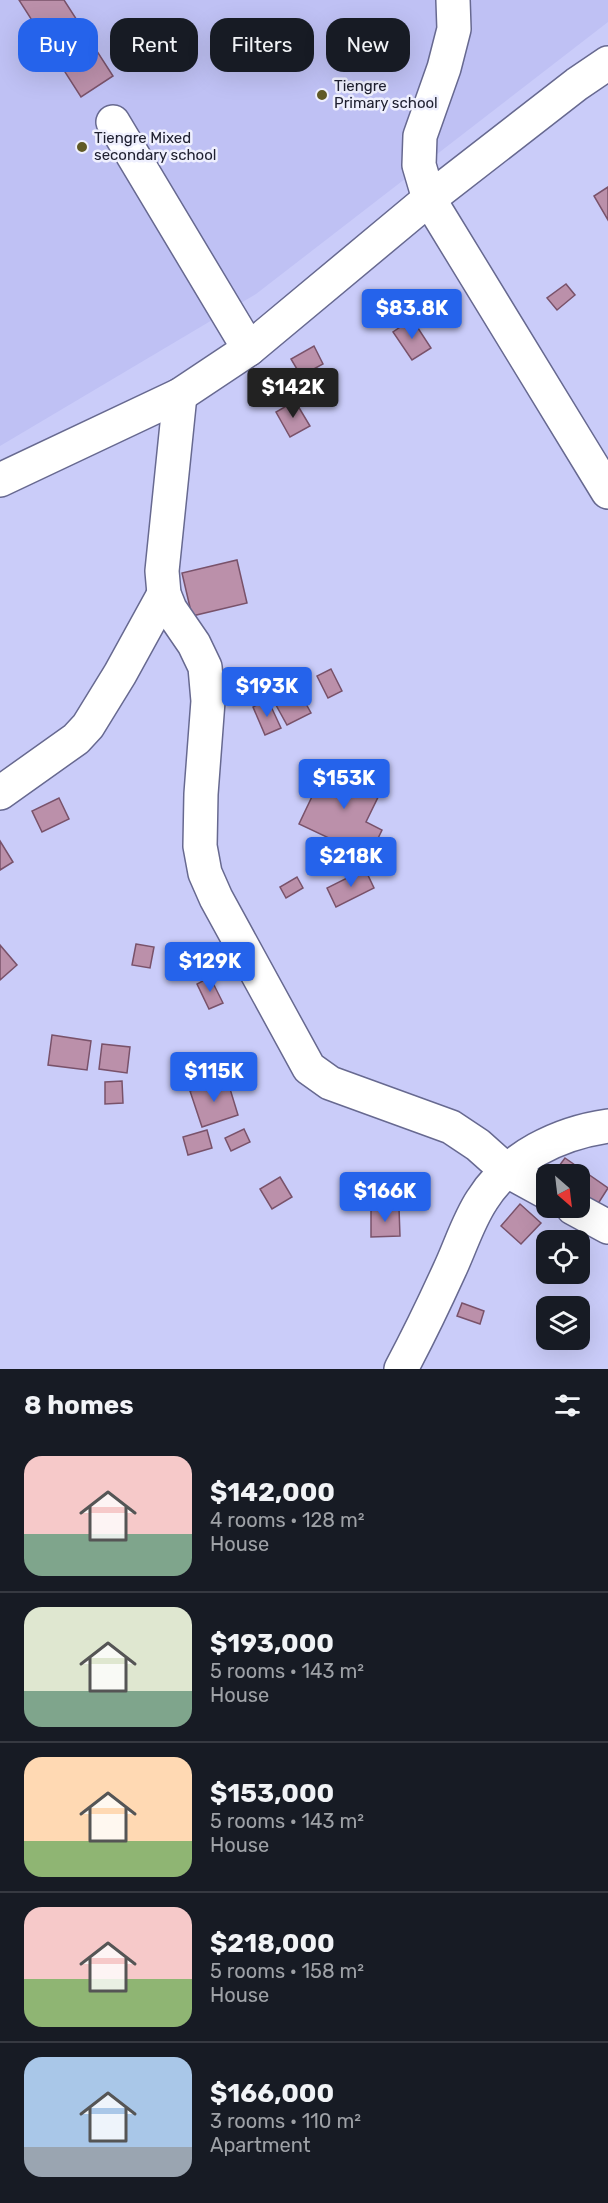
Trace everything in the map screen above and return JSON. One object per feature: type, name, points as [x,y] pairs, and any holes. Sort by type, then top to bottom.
[{"type":"street","points":[[453,0],[454,29],[444,68],[420,136],[419,165],[429,199],[608,492]]},
{"type":"street","points":[[0,480],[180,395],[249,349],[429,199],[577,84],[608,63]]},
{"type":"street","points":[[113,122],[249,349]]},
{"type":"street","points":[[180,395],[162,571],[164,594],[174,616],[194,644],[205,667],[208,701],[200,846],[205,873],[216,898],[309,1068],[330,1083],[451,1127],[478,1145],[506,1170],[536,1186]]},
{"type":"street","points":[[0,793],[76,739],[88,726],[120,675],[164,594]]},
{"type":"street","points":[[400,1369],[425,1325],[482,1200],[506,1170],[541,1146],[588,1129],[608,1126]]},
{"type":"street","points":[[590,1217],[608,1227]]},
{"type":"shaded area","points":[[0,0],[608,0],[608,22],[256,294],[0,446]]},
{"type":"building","points":[[19,0],[64,0],[76,18],[31,18]]},
{"type":"building","points":[[98,53],[113,76],[81,97],[65,72],[98,72]]},
{"type":"building","points":[[608,187],[608,220],[594,196]]},
{"type":"building","points":[[566,284],[575,295],[557,310],[547,298]]},
{"type":"building","points":[[412,319],[431,348],[412,360],[393,332]]},
{"type":"building","points":[[314,346],[323,364],[301,376],[291,359]]},
{"type":"building","points":[[295,401],[310,426],[290,437],[276,412]]},
{"type":"building","points":[[237,560],[247,603],[192,616],[182,573]]},
{"type":"building","points":[[331,669],[342,691],[328,698],[317,676]]},
{"type":"building","points":[[300,693],[311,713],[287,725],[276,705]]},
{"type":"building","points":[[268,700],[281,728],[265,735],[253,707]]},
{"type":"building","points":[[328,763],[382,789],[366,822],[382,830],[369,857],[299,824]]},
{"type":"building","points":[[59,798],[69,819],[42,832],[32,811]]},
{"type":"building","points":[[0,841],[13,862],[0,870]]},
{"type":"building","points":[[365,869],[374,888],[336,907],[327,888]]},
{"type":"building","points":[[297,877],[303,888],[286,898],[280,887]]},
{"type":"building","points":[[136,944],[154,947],[150,968],[132,965]]},
{"type":"building","points":[[0,945],[17,965],[0,980]]},
{"type":"building","points":[[210,977],[223,1003],[209,1009],[197,984]]},
{"type":"building","points":[[52,1035],[91,1041],[87,1070],[48,1065]]},
{"type":"building","points":[[102,1044],[130,1047],[127,1073],[99,1069]]},
{"type":"building","points":[[227,1079],[238,1115],[202,1127],[190,1091]]},
{"type":"building","points":[[122,1081],[123,1103],[105,1104],[105,1082]]},
{"type":"building","points":[[244,1129],[250,1142],[231,1151],[225,1138]]},
{"type":"building","points":[[207,1130],[212,1148],[188,1155],[183,1137]]},
{"type":"building","points":[[565,1158],[574,1164],[560,1164]]},
{"type":"building","points":[[590,1175],[608,1188],[594,1210],[590,1207]]},
{"type":"building","points":[[280,1177],[292,1197],[272,1209],[260,1189]]},
{"type":"building","points":[[520,1204],[541,1223],[521,1244],[501,1226]]},
{"type":"building","points":[[399,1208],[400,1236],[371,1237],[371,1209]]},
{"type":"building","points":[[462,1303],[484,1311],[480,1324],[457,1316]]},
{"type":"place","name":"Tiengre Primary school","points":[[322,95]]},
{"type":"place","name":"Tiengre Mixed secondary school","points":[[82,147]]}]
